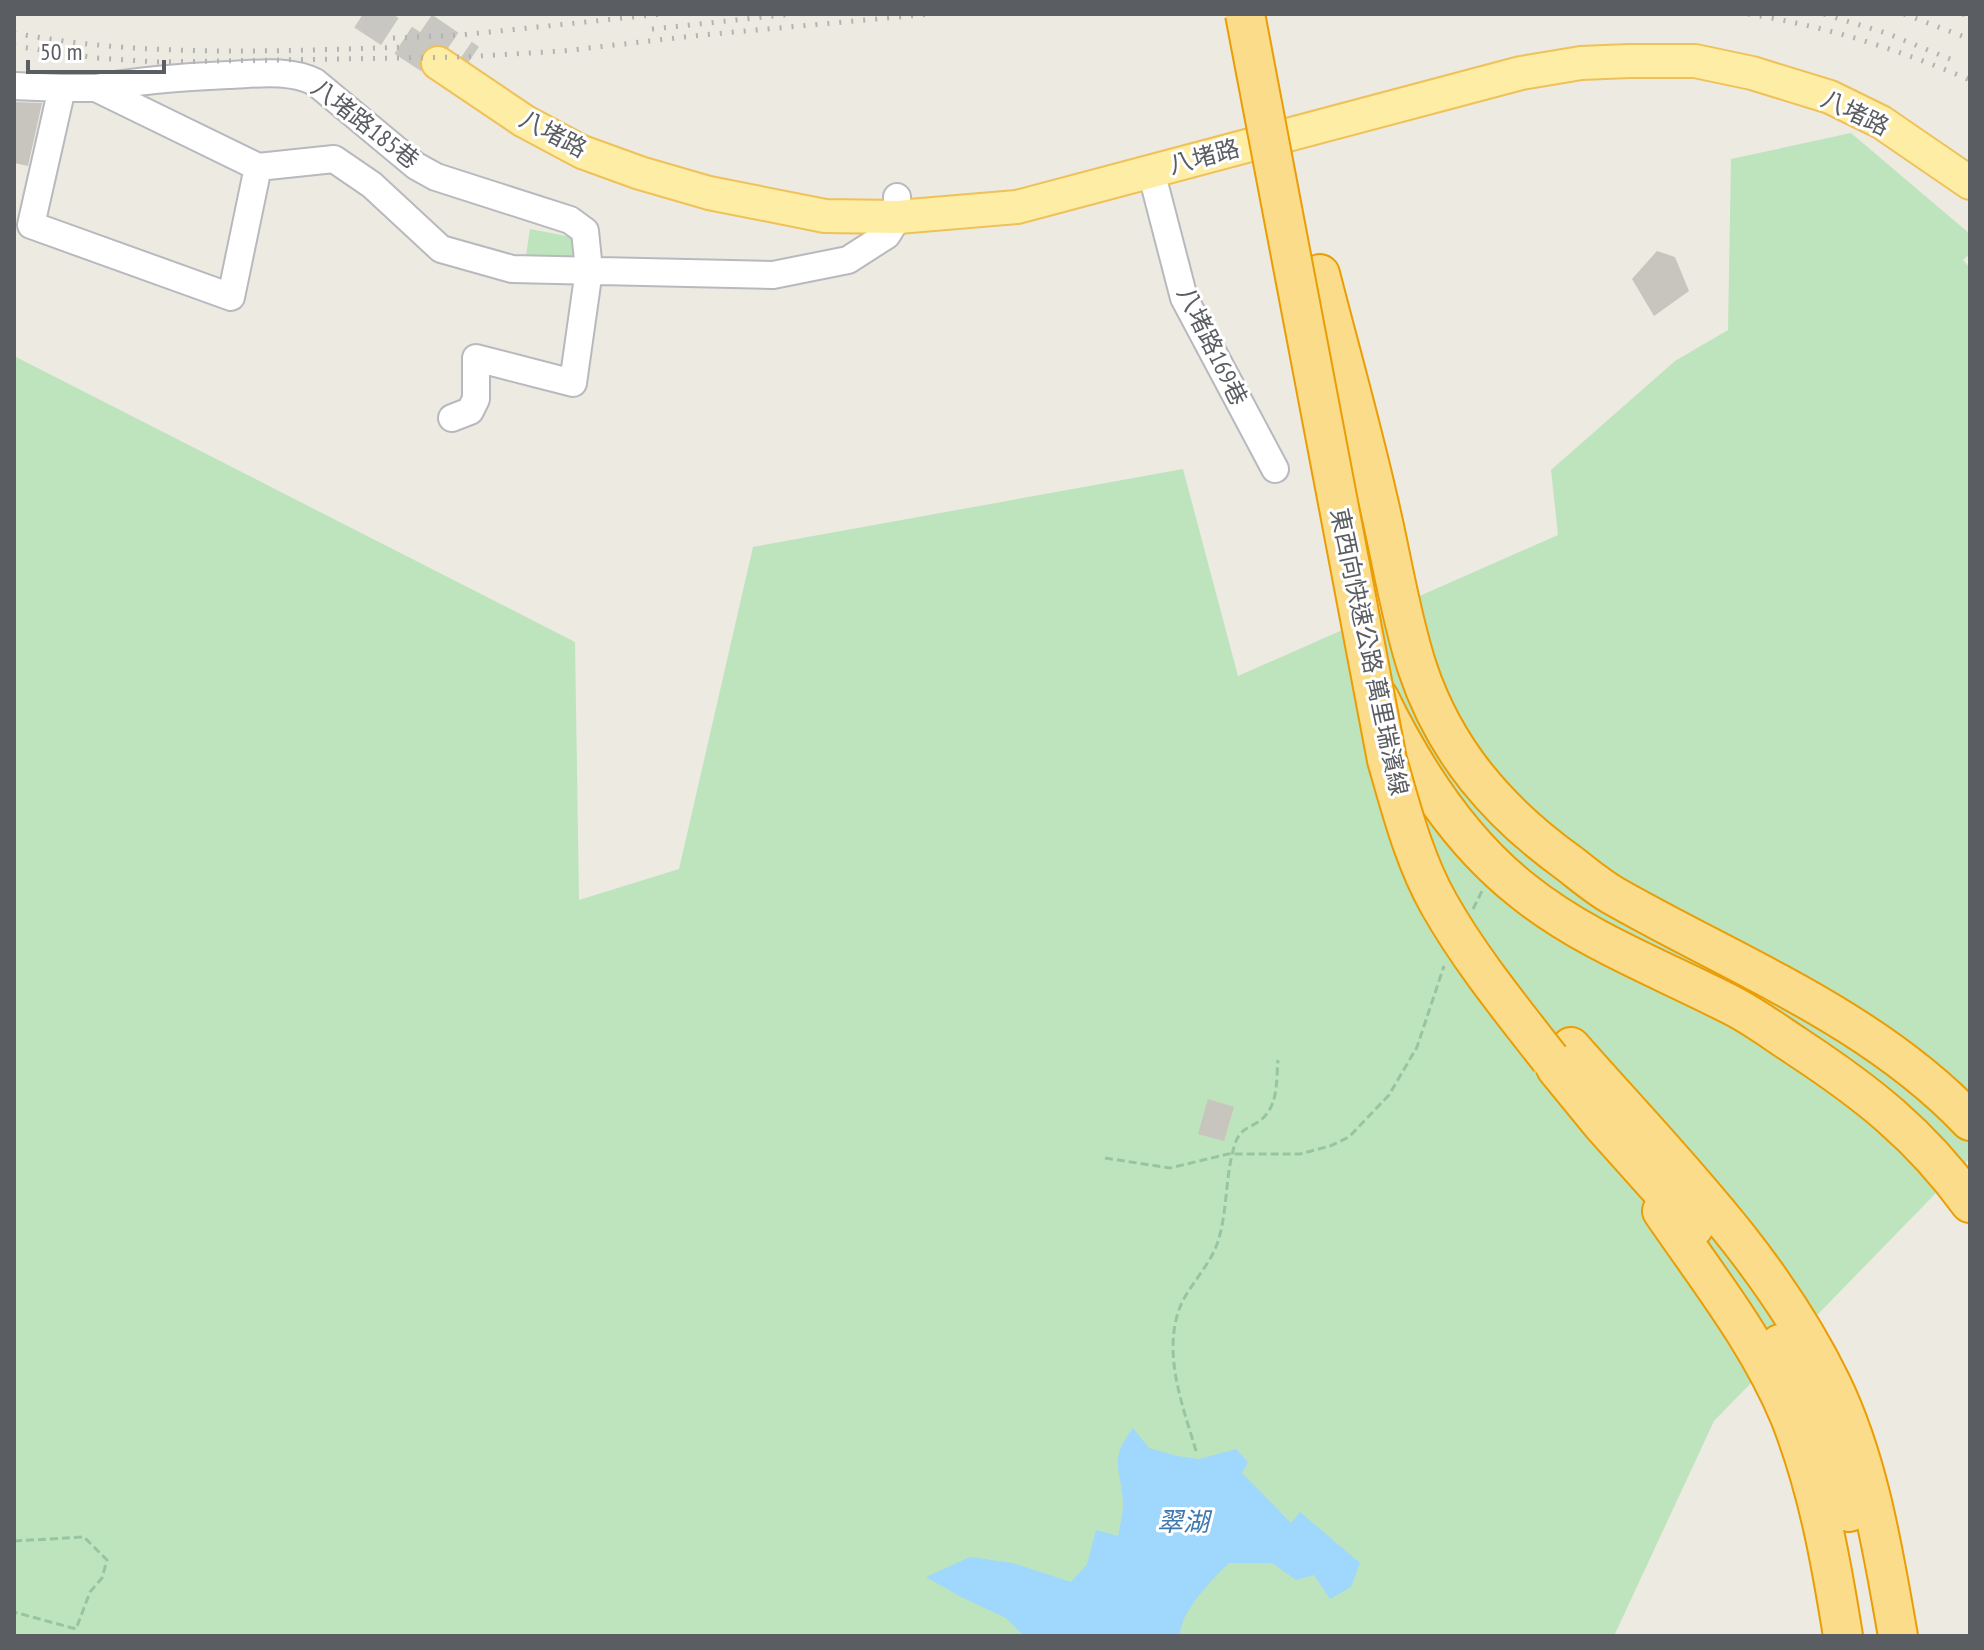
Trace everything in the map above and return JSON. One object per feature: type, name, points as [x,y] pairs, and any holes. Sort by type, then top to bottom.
[{"type":"highway","points":[[1232,14],[1358,612],[1428,744],[1473,812],[1514,854],[1589,906],[1788,1013],[1885,1079],[1945,1133],[1970,1164]]},
{"type":"highway","name":"東西向快速公路 萬里瑞濱線","points":[[1245,14],[1391,773],[1408,828],[1438,902],[1497,991],[1730,1230],[1777,1288],[1832,1385],[1857,1450],[1880,1540],[1898,1636]]},
{"type":"highway","points":[[1256,14],[1366,669],[1405,746],[1436,798],[1494,866],[1523,892],[1563,919],[1739,1009],[1853,1084],[1921,1141],[1970,1203]]},
{"type":"highway","name":"東西向快速公路 萬里瑞濱線","points":[[1272,14],[1413,757],[1428,811],[1454,873],[1484,930],[1601,1123],[1742,1280],[1790,1360],[1820,1422],[1850,1516],[1875,1636]]},
{"type":"highway","points":[[1320,274],[1377,494],[1412,648],[1434,708],[1452,741],[1496,802],[1535,839],[1610,894],[1862,1031],[1946,1095],[1970,1121]]},
{"type":"highway","points":[[1601,1123],[1746,1333],[1789,1415],[1813,1481],[1828,1545],[1843,1636]]},
{"type":"main road","name":"八堵路","points":[[438,63],[524,121],[582,152],[709,193],[825,216],[1014,187],[1517,54],[1578,43],[1629,40],[1697,41],[1757,53],[1837,78],[1970,158]]},
{"type":"main road","name":"八堵路","points":[[470,60],[534,103],[591,133],[647,153],[714,173],[898,207],[1017,207],[1521,73],[1581,63],[1695,61],[1752,73],[1830,97],[1881,122],[1970,183]]},
{"type":"street","name":"八堵路185巷","points":[[14,86],[96,88],[152,78],[278,73],[302,76],[315,82],[426,172],[570,220],[585,231],[589,270],[573,383],[476,358],[476,399],[470,411],[452,418]]},
{"type":"street","points":[[62,88],[31,225],[231,297],[258,167]]},
{"type":"street","name":"八堵路185巷","points":[[96,88],[258,167],[334,159],[372,185],[441,249],[512,269],[773,275],[848,260],[887,235],[898,207]]},
{"type":"street","name":"八堵路169巷","points":[[1151,171],[1184,298],[1275,469]]},
{"type":"path","points":[[1468,920],[1494,866]]},
{"type":"path","points":[[1105,1158],[1170,1168],[1234,1153],[1300,1154],[1330,1146],[1358,1130],[1389,1095],[1417,1047],[1448,960]]},
{"type":"path","points":[[1196,1451],[1178,1387],[1173,1356],[1175,1328],[1180,1307],[1218,1243],[1234,1153],[1241,1133],[1269,1112],[1274,1100],[1278,1060]]},
{"type":"path","points":[[14,1541],[84,1537],[107,1560],[102,1578],[90,1592],[76,1629],[14,1612]]},
{"type":"green space","points":[[1851,133],[1970,234],[1970,254],[1963,260],[1970,268],[1970,1158],[1714,1421],[1614,1636],[14,1636],[14,356],[575,642],[579,900],[679,869],[753,547],[1183,469],[1238,676],[1558,535],[1551,470],[1675,361],[1728,330],[1731,159]]},
{"type":"green space","points":[[530,229],[577,238],[572,270],[525,262]]},
{"type":"water","name":"翠湖","points":[[1133,1428],[1149,1448],[1177,1456],[1199,1459],[1236,1449],[1248,1462],[1242,1473],[1291,1523],[1300,1512],[1360,1563],[1351,1587],[1330,1599],[1314,1575],[1296,1580],[1272,1563],[1229,1563],[1191,1606],[1181,1626],[1180,1636],[1024,1636],[1006,1618],[926,1577],[970,1557],[1013,1563],[1071,1582],[1087,1564],[1096,1530],[1118,1536],[1123,1503],[1118,1457]]},
{"type":"building","points":[[14,102],[42,103],[28,166],[14,163]]},
{"type":"building","points":[[1657,251],[1675,257],[1689,291],[1654,316],[1632,279]]},
{"type":"building","points":[[1208,1099],[1234,1107],[1224,1141],[1198,1134]]},
{"type":"tunnel","points":[[363,14],[438,63]]},
{"type":"tunnel","points":[[423,28],[470,60]]},
{"type":"railway","points":[[393,38],[461,35],[662,14]]},
{"type":"railway","points":[[652,29],[792,14]]},
{"type":"railway","points":[[14,46],[97,58],[157,62],[462,57],[563,51],[931,14]]},
{"type":"railway","points":[[1748,14],[1861,40],[1970,80]]},
{"type":"railway","points":[[1824,14],[1886,33],[1955,61]]},
{"type":"railway","points":[[1904,14],[1970,39]]},
{"type":"railway","points":[[1963,14],[1970,17]]},
{"type":"railway","points":[[14,33],[112,46],[211,51],[409,47]]}]
